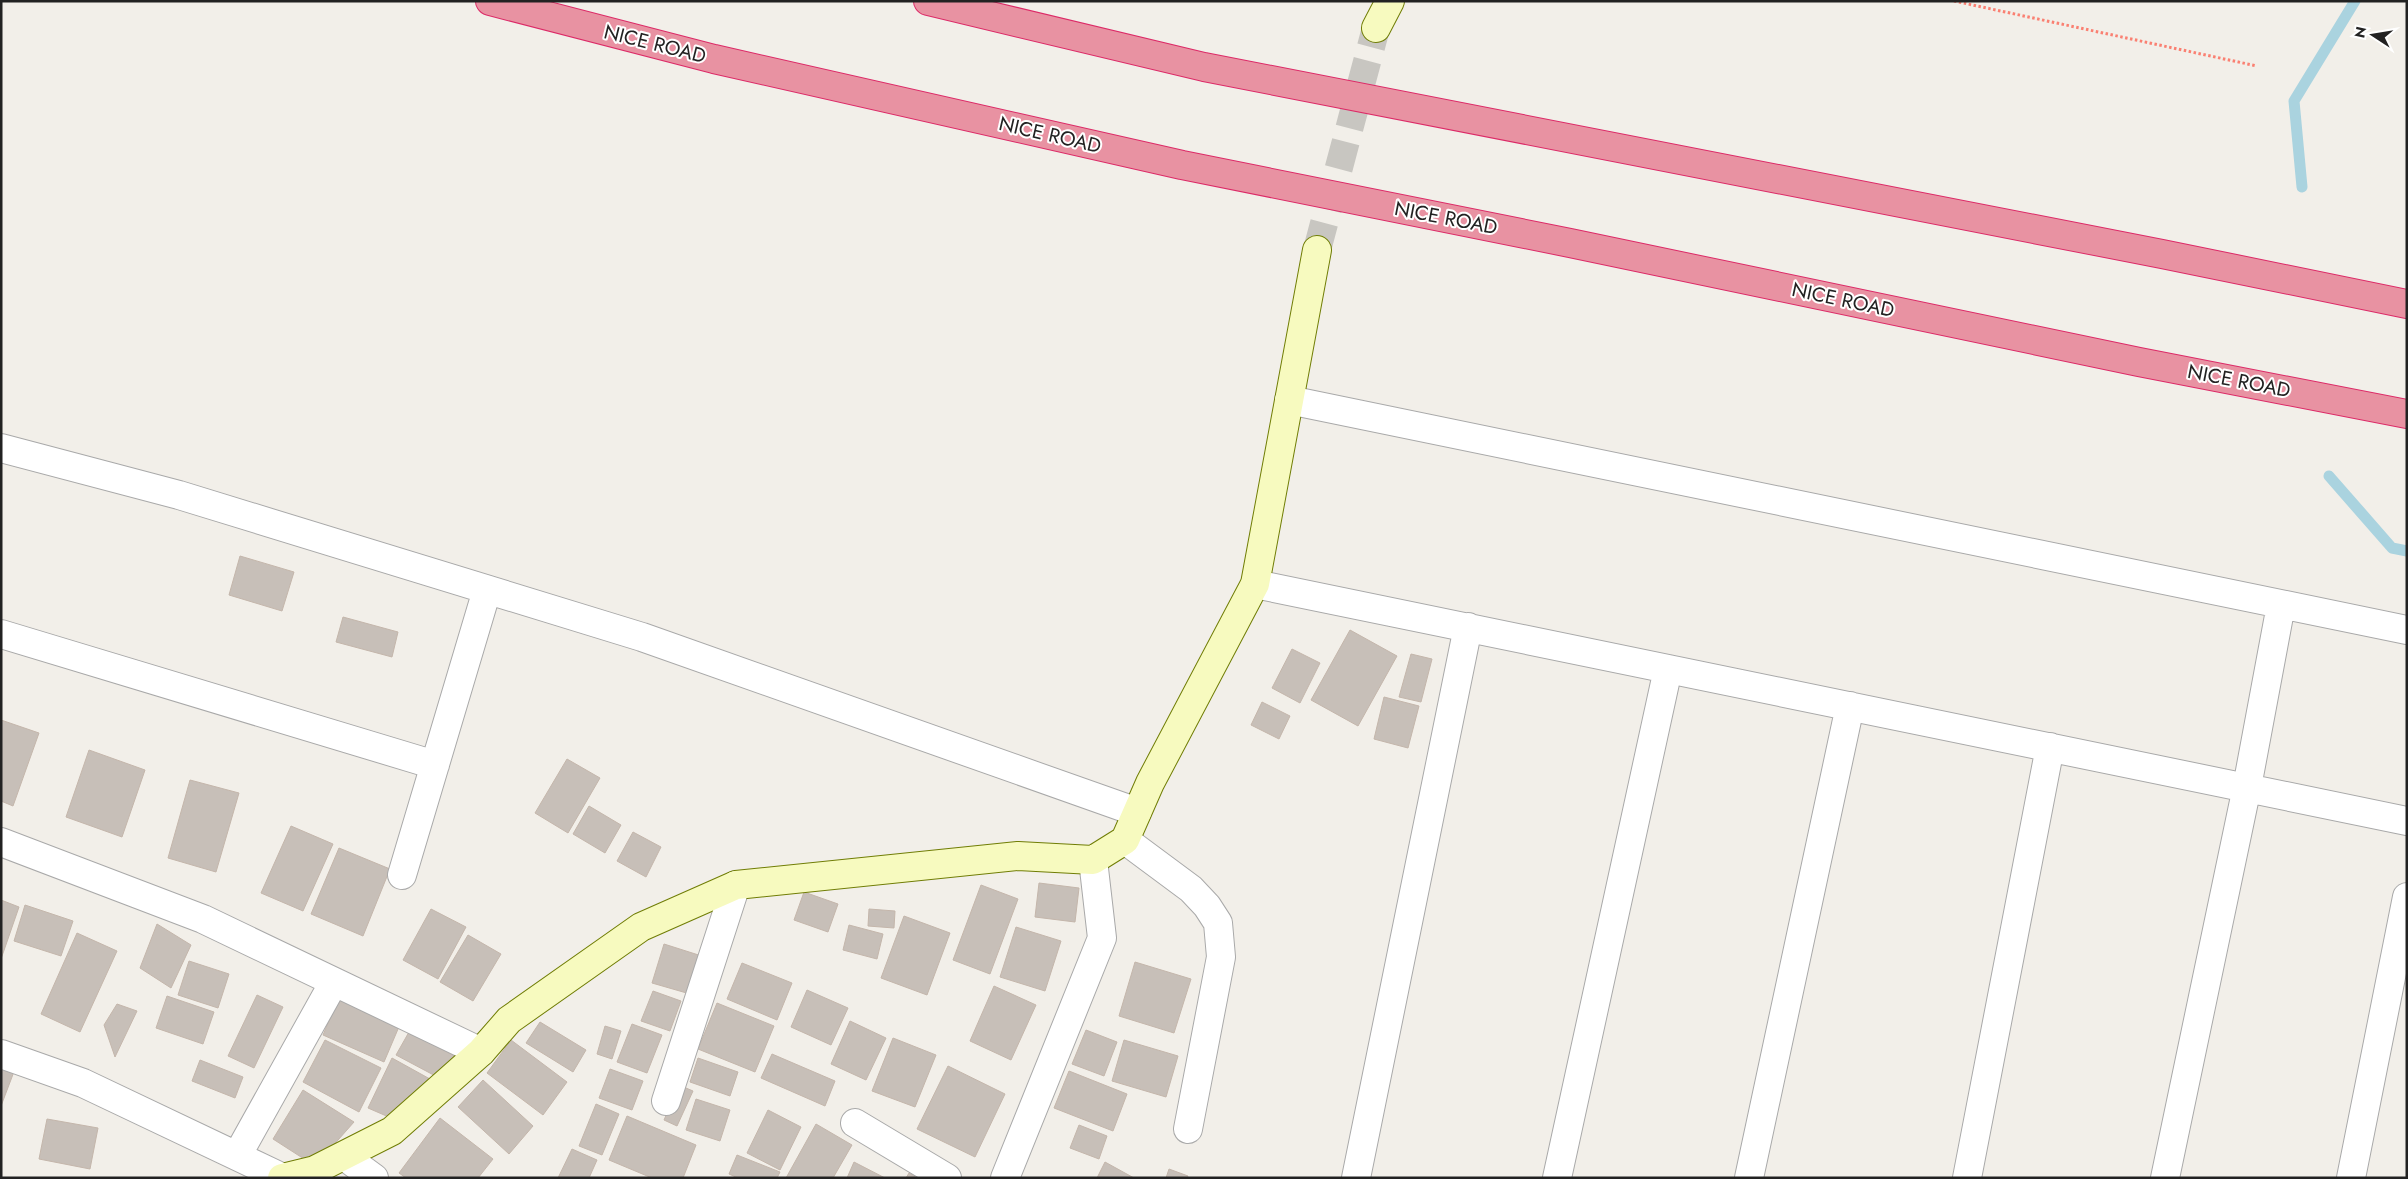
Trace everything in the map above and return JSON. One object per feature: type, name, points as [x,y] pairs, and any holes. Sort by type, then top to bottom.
[{"type":"highway","name":"NICE ROAD","points":[[490,1],[714,59],[1182,165],[1570,243],[2139,362],[2407,414]]},
{"type":"highway","points":[[928,1],[1204,67],[2162,254],[2407,304]]},
{"type":"street","points":[[1376,28],[1390,1]]},
{"type":"street","points":[[1,1054],[83,1083],[282,1178],[315,1170],[392,1131],[481,1052],[509,1020],[641,927],[736,885],[1018,856],[1093,860],[1125,840],[1150,783],[1255,584],[1317,250]]},
{"type":"street","points":[[1290,400],[2407,630]]},
{"type":"street","points":[[1,448],[178,495],[642,637],[1137,812]]},
{"type":"street","points":[[1255,584],[2407,821]]},
{"type":"street","points":[[402,875],[487,590]]},
{"type":"street","points":[[2165,1178],[2248,787],[2281,605]]},
{"type":"street","points":[[1356,1178],[1468,627]]},
{"type":"street","points":[[1,634],[435,765]]},
{"type":"street","points":[[1556,1178],[1668,669]]},
{"type":"street","points":[[1749,1178],[1850,706]]},
{"type":"street","points":[[1967,1178],[2050,748]]},
{"type":"street","points":[[1125,840],[1191,890],[1207,906],[1218,923],[1221,957],[1188,1128]]},
{"type":"street","points":[[1,842],[204,919],[481,1052]]},
{"type":"street","points":[[1005,1178],[1102,938],[1093,860]]},
{"type":"street","points":[[666,1100],[736,885]]},
{"type":"street","points":[[2351,1178],[2407,897]]},
{"type":"street","points":[[237,1156],[334,982]]},
{"type":"street","points":[[855,1122],[947,1178]]},
{"type":"street","points":[[344,1156],[374,1178]]},
{"type":"path","points":[[1954,1],[2257,66]]},
{"type":"building","points":[[240,556],[294,572],[282,611],[229,595]]},
{"type":"building","points":[[343,617],[398,632],[392,657],[336,642]]},
{"type":"building","points":[[1350,630],[1397,656],[1358,726],[1311,700]]},
{"type":"building","points":[[1292,649],[1320,663],[1300,703],[1272,688]]},
{"type":"building","points":[[1411,654],[1432,659],[1421,702],[1399,697]]},
{"type":"building","points":[[1384,697],[1419,706],[1408,748],[1374,739]]},
{"type":"building","points":[[1262,702],[1290,716],[1279,739],[1251,725]]},
{"type":"building","points":[[1,720],[39,733],[13,806],[1,801]]},
{"type":"building","points":[[89,750],[145,770],[122,837],[66,817]]},
{"type":"building","points":[[567,759],[600,778],[568,833],[535,813]]},
{"type":"building","points":[[190,780],[239,793],[216,872],[168,858]]},
{"type":"building","points":[[589,806],[621,825],[605,853],[573,834]]},
{"type":"building","points":[[291,826],[333,844],[303,911],[261,893]]},
{"type":"building","points":[[633,832],[661,847],[646,877],[617,861]]},
{"type":"building","points":[[339,848],[390,869],[363,936],[311,914]]},
{"type":"building","points":[[1039,883],[1079,888],[1075,922],[1035,917]]},
{"type":"building","points":[[981,885],[1018,899],[990,974],[953,960]]},
{"type":"building","points":[[804,892],[838,904],[828,932],[794,920]]},
{"type":"building","points":[[1,900],[19,907],[1,959]]},
{"type":"building","points":[[25,905],[73,921],[61,956],[14,941]]},
{"type":"building","points":[[431,909],[466,927],[438,979],[403,960]]},
{"type":"building","points":[[869,909],[895,911],[894,928],[868,926]]},
{"type":"building","points":[[904,916],[950,933],[927,995],[881,978]]},
{"type":"building","points":[[157,924],[191,945],[171,988],[140,968]]},
{"type":"building","points":[[849,925],[883,934],[877,959],[843,950]]},
{"type":"building","points":[[1016,927],[1061,941],[1045,991],[1000,977]]},
{"type":"building","points":[[77,933],[117,951],[80,1032],[41,1014]]},
{"type":"building","points":[[468,935],[501,954],[473,1001],[440,982]]},
{"type":"building","points":[[664,944],[708,958],[697,996],[652,983]]},
{"type":"building","points":[[189,961],[229,974],[218,1008],[178,995]]},
{"type":"building","points":[[1135,962],[1191,979],[1174,1033],[1119,1016]]},
{"type":"building","points":[[742,963],[792,983],[777,1020],[727,999]]},
{"type":"building","points":[[994,986],[1036,1005],[1011,1060],[970,1041]]},
{"type":"building","points":[[807,990],[848,1008],[831,1045],[791,1027]]},
{"type":"building","points":[[653,991],[681,1001],[670,1031],[641,1021]]},
{"type":"building","points":[[257,995],[283,1007],[254,1068],[228,1056]]},
{"type":"building","points":[[340,995],[401,1022],[384,1062],[323,1035]]},
{"type":"building","points":[[167,996],[214,1012],[203,1044],[156,1028]]},
{"type":"building","points":[[717,1003],[774,1026],[755,1072],[698,1049]]},
{"type":"building","points":[[117,1004],[137,1011],[115,1057],[104,1025]]},
{"type":"building","points":[[850,1021],[886,1038],[866,1080],[831,1064]]},
{"type":"building","points":[[540,1022],[586,1050],[573,1072],[526,1043]]},
{"type":"building","points":[[632,1024],[662,1035],[647,1073],[617,1062]]},
{"type":"building","points":[[605,1026],[621,1031],[612,1059],[597,1054]]},
{"type":"building","points":[[1086,1030],[1117,1042],[1104,1076],[1072,1064]]},
{"type":"building","points":[[409,1032],[464,1061],[443,1080],[396,1055]]},
{"type":"building","points":[[893,1038],[936,1055],[915,1107],[872,1091]]},
{"type":"building","points":[[325,1040],[381,1068],[359,1112],[303,1082]]},
{"type":"building","points":[[511,1040],[567,1082],[543,1115],[487,1073]]},
{"type":"building","points":[[1124,1040],[1178,1056],[1166,1097],[1112,1081]]},
{"type":"building","points":[[772,1054],[835,1081],[825,1106],[761,1078]]},
{"type":"building","points":[[1,1055],[18,1061],[1,1106]]},
{"type":"building","points":[[392,1058],[439,1084],[398,1121],[368,1108]]},
{"type":"building","points":[[698,1058],[738,1072],[730,1096],[690,1082]]},
{"type":"building","points":[[200,1060],[243,1077],[235,1098],[192,1081]]},
{"type":"building","points":[[948,1066],[1005,1094],[975,1157],[917,1129]]},
{"type":"building","points":[[610,1069],[643,1081],[632,1110],[599,1098]]},
{"type":"building","points":[[1069,1071],[1127,1094],[1113,1131],[1054,1108]]},
{"type":"building","points":[[483,1080],[533,1126],[509,1154],[458,1107]]},
{"type":"building","points":[[679,1085],[693,1091],[677,1126],[664,1120]]},
{"type":"building","points":[[303,1090],[354,1122],[315,1166],[273,1139]]},
{"type":"building","points":[[696,1099],[730,1110],[720,1141],[686,1130]]},
{"type":"building","points":[[596,1104],[619,1114],[602,1155],[579,1146]]},
{"type":"building","points":[[768,1110],[801,1127],[780,1170],[747,1153]]},
{"type":"building","points":[[627,1116],[696,1145],[683,1178],[652,1178],[609,1160]]},
{"type":"building","points":[[440,1118],[493,1159],[478,1178],[406,1178],[399,1173]]},
{"type":"building","points":[[47,1119],[98,1128],[90,1169],[39,1159]]},
{"type":"building","points":[[816,1124],[852,1145],[833,1178],[786,1178]]},
{"type":"building","points":[[1079,1125],[1107,1136],[1099,1159],[1070,1148]]},
{"type":"building","points":[[572,1149],[597,1160],[589,1178],[558,1178]]},
{"type":"building","points":[[737,1155],[780,1172],[777,1178],[738,1178],[729,1174]]},
{"type":"building","points":[[854,1162],[885,1178],[847,1178]]},
{"type":"building","points":[[1105,1162],[1134,1178],[1097,1178]]},
{"type":"building","points":[[1169,1169],[1188,1176],[1187,1178],[1166,1178]]},
{"type":"building","points":[[909,1173],[917,1178],[906,1178]]},
{"type":"waterway","points":[[2302,187],[2294,101],[2355,1]]},
{"type":"waterway","points":[[2329,476],[2392,548],[2407,551]]},
{"type":"tunnel","points":[[1317,250],[1376,28]]}]
